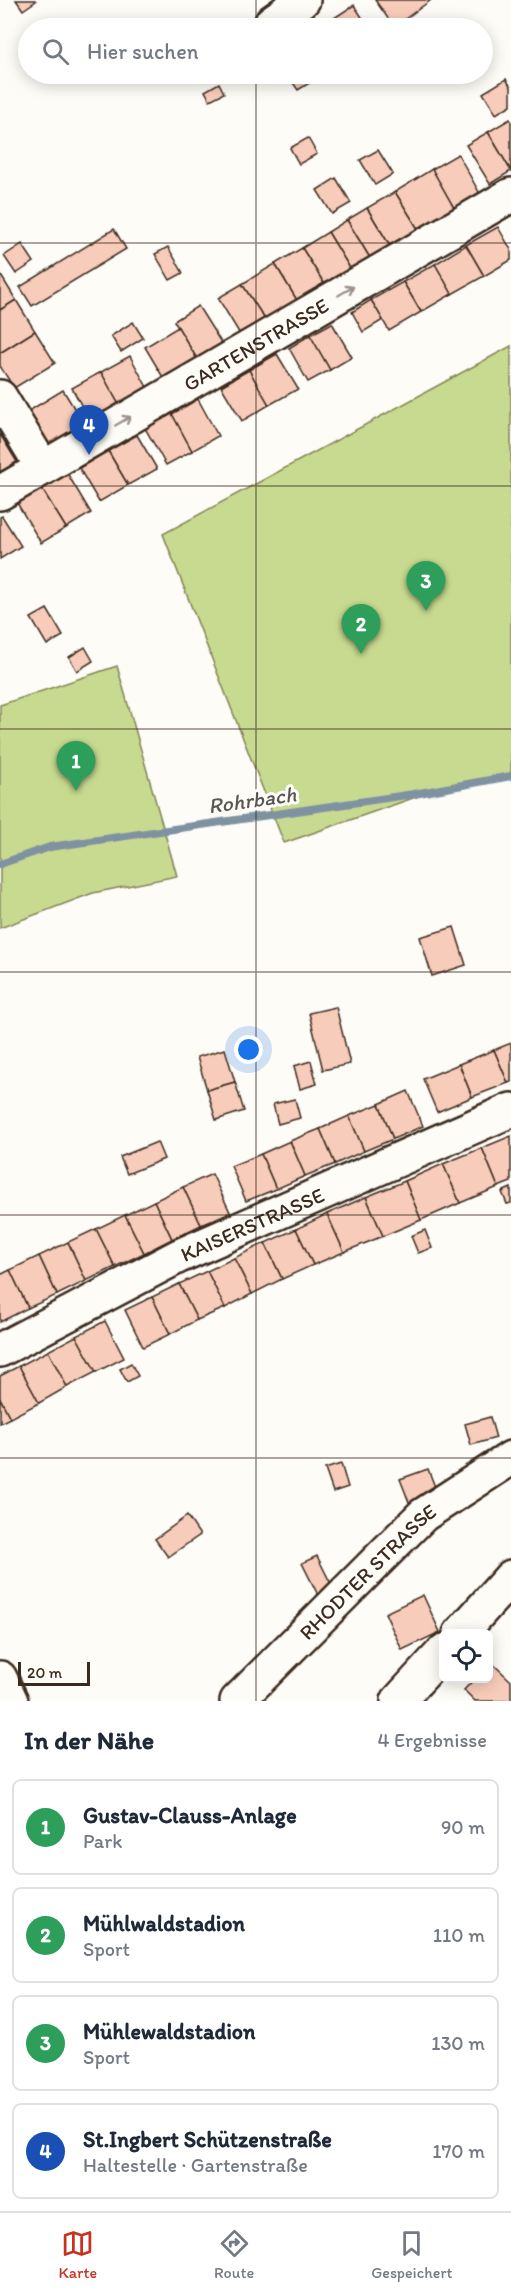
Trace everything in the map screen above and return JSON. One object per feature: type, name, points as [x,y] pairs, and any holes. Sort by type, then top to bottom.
[{"type":"street","points":[[276,18],[303,0]]},
{"type":"street","name":"GARTENSTRASSE","points":[[0,493],[511,195]]},
{"type":"street","points":[[0,397],[43,468]]},
{"type":"street","name":"KAISERSTRASSE","points":[[0,1350],[179,1256],[511,1110]]},
{"type":"street","name":"RHODTER STRASSE","points":[[237,1701],[423,1515],[511,1458]]},
{"type":"street","points":[[464,1629],[511,1577]]},
{"type":"street","points":[[398,1701],[439,1656]]},
{"type":"street","points":[[0,1678],[11,1701]]},
{"type":"green space","points":[[511,346],[511,774],[419,796],[284,843],[163,534]]},
{"type":"green space","points":[[117,666],[177,876],[93,893],[0,928],[0,705]]},
{"type":"building","points":[[16,0],[35,0],[36,1],[23,10]]},
{"type":"building","points":[[375,0],[431,0],[406,18],[388,18]]},
{"type":"building","points":[[354,5],[362,18],[334,18]]},
{"type":"building","points":[[506,79],[511,87],[511,105],[496,114],[483,93]]},
{"type":"building","points":[[220,84],[224,93],[210,100],[205,91]]},
{"type":"building","points":[[294,84],[308,84],[298,90]]},
{"type":"building","points":[[510,119],[511,121],[511,171],[488,132]]},
{"type":"building","points":[[488,132],[511,171],[490,184],[466,145]]},
{"type":"building","points":[[308,138],[317,154],[299,164],[290,148]]},
{"type":"building","points":[[378,150],[393,174],[375,185],[360,160]]},
{"type":"building","points":[[458,154],[480,194],[454,208],[432,169]]},
{"type":"building","points":[[432,169],[454,208],[418,229],[395,192]]},
{"type":"building","points":[[336,178],[351,203],[332,214],[317,190]]},
{"type":"building","points":[[395,192],[418,229],[390,246],[367,208]]},
{"type":"building","points":[[367,208],[390,246],[370,258],[347,220]]},
{"type":"building","points":[[347,220],[370,258],[351,270],[328,232]]},
{"type":"building","points":[[498,227],[511,250],[511,260],[484,276],[466,245]]},
{"type":"building","points":[[114,229],[126,249],[32,306],[20,287]]},
{"type":"building","points":[[328,232],[351,270],[325,285],[302,248]]},
{"type":"building","points":[[22,244],[34,262],[16,274],[4,256]]},
{"type":"building","points":[[466,245],[484,276],[452,294],[435,264]]},
{"type":"building","points":[[168,247],[183,273],[170,280],[155,254]]},
{"type":"building","points":[[302,248],[325,285],[298,302],[275,264]]},
{"type":"building","points":[[275,264],[298,302],[266,321],[242,284]]},
{"type":"building","points":[[435,264],[452,294],[421,312],[403,282]]},
{"type":"building","points":[[0,274],[16,300],[0,310]]},
{"type":"building","points":[[403,282],[421,312],[389,331],[371,300]]},
{"type":"building","points":[[242,284],[266,321],[241,336],[218,298]]},
{"type":"building","points":[[16,300],[35,331],[0,353],[0,310]]},
{"type":"building","points":[[371,300],[383,320],[363,332],[352,312]]},
{"type":"building","points":[[198,306],[222,344],[197,359],[174,321]]},
{"type":"building","points":[[133,322],[143,338],[121,352],[111,336]]},
{"type":"building","points":[[332,323],[352,357],[330,370],[310,335]]},
{"type":"building","points":[[178,327],[197,359],[164,379],[145,347]]},
{"type":"building","points":[[35,331],[55,363],[14,388],[0,366],[0,353]]},
{"type":"building","points":[[310,335],[330,370],[308,382],[289,348]]},
{"type":"building","points":[[277,354],[298,389],[269,405],[249,370]]},
{"type":"building","points":[[130,356],[148,389],[119,405],[101,372]]},
{"type":"building","points":[[249,370],[269,405],[242,421],[221,386]]},
{"type":"building","points":[[101,372],[119,405],[90,421],[72,388]]},
{"type":"building","points":[[63,390],[84,424],[48,446],[27,412]]},
{"type":"building","points":[[198,399],[218,436],[192,451],[172,414]]},
{"type":"building","points":[[172,414],[192,451],[166,465],[145,428]]},
{"type":"building","points":[[0,434],[17,462],[0,472]]},
{"type":"building","points":[[137,435],[157,469],[128,485],[108,451]]},
{"type":"building","points":[[108,451],[128,485],[99,502],[79,468]]},
{"type":"building","points":[[67,473],[91,513],[66,528],[42,489]]},
{"type":"building","points":[[42,489],[66,528],[41,543],[17,503]]},
{"type":"building","points":[[2,516],[21,546],[0,559],[0,517]]},
{"type":"building","points":[[47,609],[63,636],[47,645],[31,618]]},
{"type":"building","points":[[85,647],[93,661],[77,671],[69,657]]},
{"type":"building","points":[[454,927],[466,965],[432,976],[420,937]]},
{"type":"building","points":[[336,1007],[350,1064],[323,1070],[309,1013]]},
{"type":"building","points":[[511,1043],[511,1082],[508,1083],[494,1050]]},
{"type":"building","points":[[225,1049],[235,1082],[207,1090],[197,1057]]},
{"type":"building","points":[[494,1050],[508,1083],[472,1097],[459,1064]]},
{"type":"building","points":[[311,1061],[317,1084],[300,1089],[294,1066]]},
{"type":"building","points":[[459,1064],[472,1097],[437,1112],[423,1079]]},
{"type":"building","points":[[235,1082],[244,1111],[216,1120],[207,1090]]},
{"type":"building","points":[[408,1091],[423,1126],[393,1139],[379,1104]]},
{"type":"building","points":[[295,1099],[300,1118],[278,1124],[273,1104]]},
{"type":"building","points":[[379,1104],[393,1139],[364,1151],[349,1116]]},
{"type":"building","points":[[349,1116],[364,1151],[335,1164],[320,1129]]},
{"type":"building","points":[[320,1129],[335,1164],[305,1176],[290,1141]]},
{"type":"building","points":[[511,1136],[511,1182],[498,1187],[482,1148]]},
{"type":"building","points":[[290,1141],[305,1176],[276,1189],[261,1154]]},
{"type":"building","points":[[157,1142],[164,1159],[127,1174],[120,1157]]},
{"type":"building","points":[[482,1148],[498,1187],[460,1203],[443,1164]]},
{"type":"building","points":[[261,1154],[276,1189],[246,1201],[231,1166]]},
{"type":"building","points":[[443,1164],[460,1203],[421,1220],[405,1181]]},
{"type":"building","points":[[212,1174],[230,1212],[201,1225],[183,1187]]},
{"type":"building","points":[[405,1181],[421,1220],[383,1236],[366,1197]]},
{"type":"building","points":[[183,1187],[201,1225],[172,1239],[154,1201]]},
{"type":"building","points":[[511,1188],[511,1203],[507,1204],[502,1192]]},
{"type":"building","points":[[366,1197],[383,1236],[344,1252],[327,1214]]},
{"type":"building","points":[[154,1201],[172,1239],[144,1253],[125,1215]]},
{"type":"building","points":[[327,1214],[344,1252],[313,1265],[296,1229]]},
{"type":"building","points":[[125,1215],[144,1253],[115,1267],[96,1229]]},
{"type":"building","points":[[96,1229],[115,1267],[86,1281],[68,1242]]},
{"type":"building","points":[[296,1229],[313,1265],[282,1279],[265,1243]]},
{"type":"building","points":[[425,1230],[432,1248],[418,1253],[411,1236]]},
{"type":"building","points":[[68,1242],[86,1281],[57,1295],[39,1256]]},
{"type":"building","points":[[265,1243],[282,1279],[252,1294],[234,1258]]},
{"type":"building","points":[[39,1256],[57,1295],[28,1308],[10,1270]]},
{"type":"building","points":[[234,1258],[252,1294],[225,1308],[207,1271]]},
{"type":"building","points":[[10,1270],[28,1308],[0,1322],[0,1275]]},
{"type":"building","points":[[207,1271],[225,1308],[197,1320],[179,1284]]},
{"type":"building","points":[[179,1284],[197,1320],[170,1334],[152,1297]]},
{"type":"building","points":[[152,1297],[170,1334],[143,1347],[125,1310]]},
{"type":"building","points":[[105,1321],[124,1358],[96,1372],[76,1336]]},
{"type":"building","points":[[76,1336],[96,1372],[67,1387],[48,1351]]},
{"type":"building","points":[[48,1351],[67,1387],[39,1403],[19,1366]]},
{"type":"building","points":[[131,1363],[138,1376],[127,1382],[120,1369]]},
{"type":"building","points":[[19,1366],[39,1403],[10,1418],[0,1398],[0,1376]]},
{"type":"building","points":[[0,1398],[10,1418],[0,1423]]},
{"type":"building","points":[[490,1417],[496,1438],[471,1445],[465,1424]]},
{"type":"building","points":[[341,1464],[348,1487],[333,1492],[325,1469]]},
{"type":"building","points":[[428,1469],[437,1492],[409,1502],[400,1479]]},
{"type":"building","points":[[187,1516],[200,1535],[168,1557],[155,1539]]},
{"type":"building","points":[[317,1556],[337,1596],[322,1603],[302,1563]]},
{"type":"building","points":[[423,1595],[439,1632],[402,1650],[385,1613]]},
{"type":"building","points":[[493,1664],[511,1681],[511,1701],[475,1701],[464,1690],[470,1683],[493,1683]]},
{"type":"waterway","name":"Rohrbach","points":[[0,864],[50,847],[414,794],[511,776]]},
{"type":"place","name":"St.Ingbert Schützenstraße","points":[[89,455]]},
{"type":"place","name":"Mühlewaldstadion","points":[[426,611]]},
{"type":"place","name":"Mühlwaldstadion","points":[[361,654]]},
{"type":"place","name":"Gustav-Clauss-Anlage","points":[[76,791]]}]
